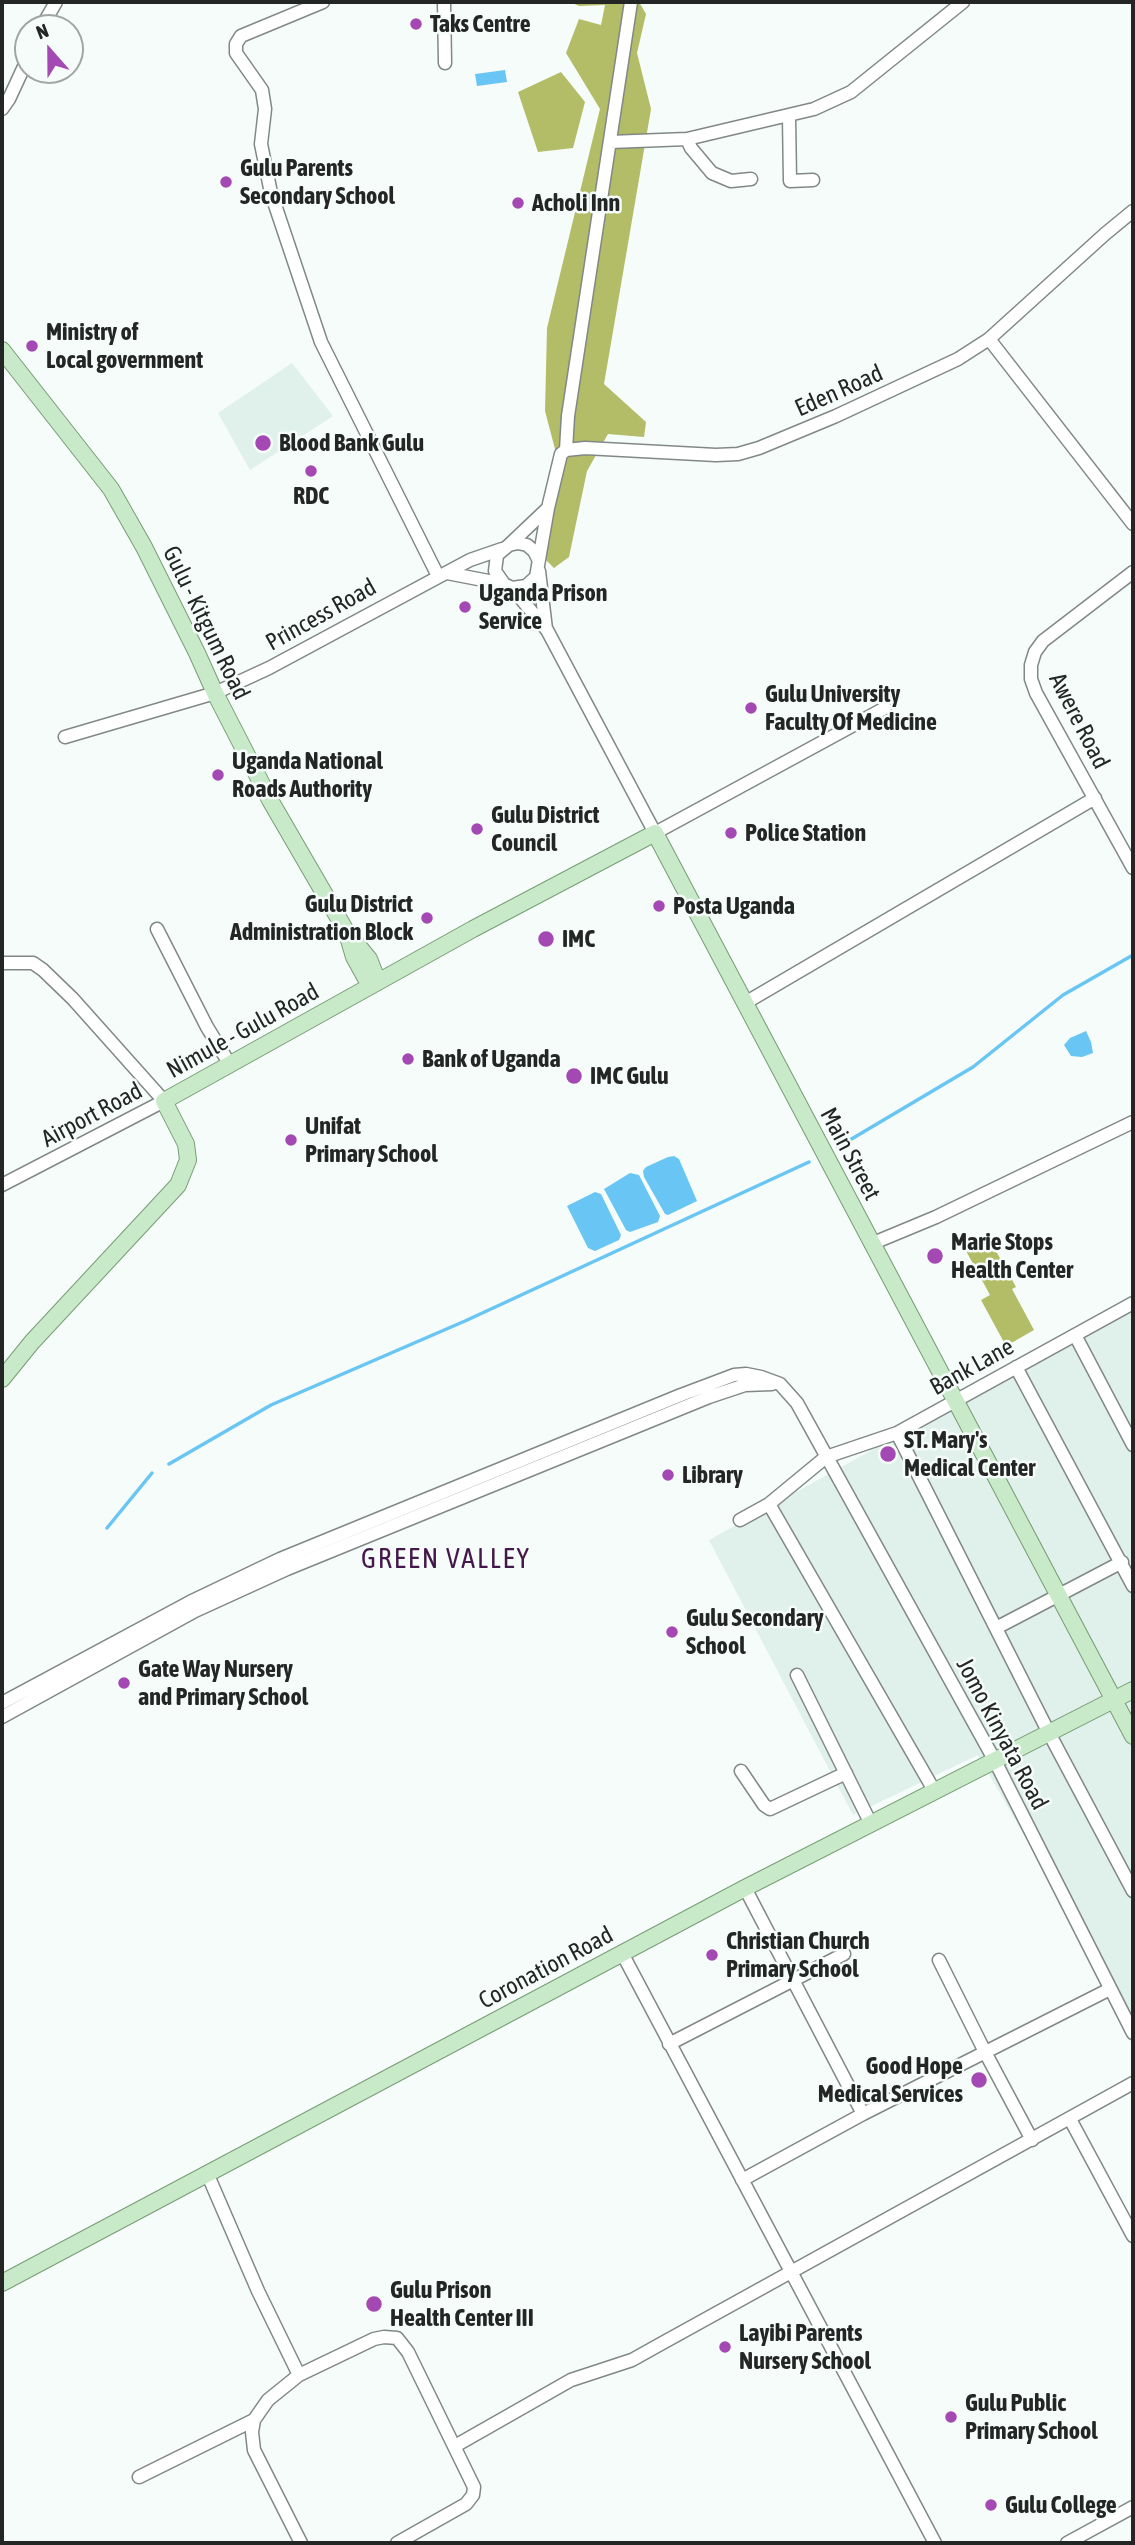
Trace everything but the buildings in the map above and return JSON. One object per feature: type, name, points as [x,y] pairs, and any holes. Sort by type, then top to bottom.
[{"type":"main road","name":"Gulu - Kitgum Road","points":[[2,350],[111,489],[144,547],[270,800],[374,984]]},
{"type":"main road","name":"Nimule - Gulu Road","points":[[2,1379],[32,1342],[178,1185],[188,1160],[186,1144],[163,1101],[655,833]]},
{"type":"main road","name":"Main Street","points":[[655,833],[1133,1736]]},
{"type":"main road","points":[[349,998],[361,958],[398,971]]},
{"type":"main road","name":"Coronation Road","points":[[2,2283],[745,1888],[1133,1690]]},
{"type":"street","points":[[323,2],[241,36],[236,44],[236,53],[262,90],[265,109],[261,144],[271,193],[321,342],[442,575],[508,586],[526,586],[536,577],[548,508],[561,454],[566,450],[568,416],[631,2]]},
{"type":"street","points":[[444,2],[445,63]]},
{"type":"street","points":[[610,142],[687,139],[814,109],[851,92],[963,2]]},
{"type":"street","points":[[2,109],[16,84]]},
{"type":"street","points":[[789,117],[790,181],[813,180]]},
{"type":"street","points":[[687,139],[691,148],[712,173],[731,181],[751,179]]},
{"type":"street","name":"Eden Road","points":[[566,450],[585,448],[716,455],[749,452],[866,404],[958,359],[989,339],[1105,233],[1133,211]]},
{"type":"street","points":[[989,339],[1133,524]]},
{"type":"street","points":[[547,630],[508,586],[498,579],[494,563],[505,547],[548,508]]},
{"type":"street","points":[[505,547],[518,543],[527,545],[534,551],[539,565],[547,630]]},
{"type":"street","name":"Princess Road","points":[[65,737],[215,694],[269,668],[470,560],[505,547]]},
{"type":"street","name":"Awere Road","points":[[1133,572],[1043,641],[1035,652],[1031,665],[1031,679],[1037,693],[1133,868]]},
{"type":"street","name":"Main Street","points":[[547,630],[655,833]]},
{"type":"street","points":[[655,833],[885,708]]},
{"type":"street","points":[[745,1003],[1095,798]]},
{"type":"street","points":[[157,929],[229,1063]]},
{"type":"street","points":[[2,963],[33,963],[43,970],[73,999],[163,1101]]},
{"type":"street","name":"Airport Road","points":[[2,1185],[163,1101]]},
{"type":"street","points":[[871,1244],[936,1217],[1133,1122]]},
{"type":"street","name":"Bank Lane","points":[[740,1520],[769,1504],[826,1458],[897,1433],[1133,1303]]},
{"type":"street","points":[[1075,1335],[1133,1446]]},
{"type":"street","points":[[1016,1367],[1133,1586]]},
{"type":"street","name":"Jomo Kinyata Road","points":[[351,1536],[720,1393],[745,1385],[780,1384],[797,1402],[995,1761],[1133,2033]]},
{"type":"street","points":[[897,1433],[1049,1733],[1133,1891]]},
{"type":"street","points":[[769,1504],[935,1792]]},
{"type":"street","points":[[2,1703],[190,1602],[280,1559],[351,1536]]},
{"type":"street","points":[[2,1717],[195,1611],[351,1536]]},
{"type":"street","points":[[996,1628],[1122,1562]]},
{"type":"street","points":[[797,1675],[871,1824]]},
{"type":"street","points":[[741,1771],[764,1805],[770,1809],[846,1773]]},
{"type":"street","points":[[745,1888],[863,2114]]},
{"type":"street","points":[[622,1953],[935,2543]]},
{"type":"street","points":[[669,2044],[844,1954]]},
{"type":"street","points":[[939,1960],[1032,2140]]},
{"type":"street","points":[[742,2180],[863,2114],[1110,1989]]},
{"type":"street","points":[[456,2446],[570,2380],[632,2360],[1133,2083]]},
{"type":"street","points":[[1070,2119],[1133,2236]]},
{"type":"street","points":[[207,2173],[258,2291],[299,2375]]},
{"type":"street","points":[[301,2543],[254,2450],[254,2420],[281,2387],[299,2375],[374,2339],[397,2338],[408,2352],[474,2487],[470,2500],[397,2543]]},
{"type":"street","points":[[139,2477],[254,2420]]},
{"type":"street","points":[[1067,2543],[1133,2507]]},
{"type":"shaded area","name":"Blood Bank Gulu","points":[[292,363],[333,416],[250,470],[218,413]]},
{"type":"shaded area","points":[[1133,1306],[1133,2025],[978,1755],[853,1815],[709,1540]]},
{"type":"green space","points":[[570,2],[639,2],[646,14],[637,53],[651,109],[604,384],[646,422],[644,437],[608,434],[587,471],[569,557],[554,568],[545,559],[560,468],[545,411],[547,328],[600,109],[566,53],[579,19],[601,25],[605,5],[579,6]]},
{"type":"green space","points":[[561,72],[585,102],[573,148],[538,152],[518,92]]},
{"type":"green space","points":[[983,1240],[991,1242],[1016,1287],[1012,1289],[1034,1330],[1006,1346],[981,1300],[990,1295],[965,1249]]},
{"type":"water","points":[[505,70],[507,82],[477,86],[475,74]]},
{"type":"water","points":[[1086,1031],[1093,1053],[1082,1057],[1071,1056],[1064,1045],[1070,1038]]},
{"type":"water","points":[[674,1156],[679,1159],[697,1201],[668,1215],[665,1214],[643,1171],[646,1167]]},
{"type":"water","points":[[630,1173],[639,1175],[660,1216],[658,1222],[630,1232],[626,1230],[604,1189]]},
{"type":"water","points":[[595,1192],[601,1194],[621,1235],[619,1240],[595,1251],[588,1248],[567,1206]]},
{"type":"waterway","points":[[838,1147],[973,1067],[1063,995],[1133,955]]},
{"type":"waterway","points":[[169,1464],[271,1405],[465,1321],[809,1162]]},
{"type":"waterway","points":[[107,1528],[152,1473]]},
{"type":"place","name":"Taks Centre","points":[[416,24]]},
{"type":"place","name":"Gulu Parents Secondary School","points":[[226,182]]},
{"type":"place","name":"Acholi Inn","points":[[518,203]]},
{"type":"place","name":"Ministry of Local government","points":[[32,346]]},
{"type":"place","name":"Blood Bank Gulu","points":[[263,443]]},
{"type":"place","name":"RDC","points":[[311,471]]},
{"type":"place","name":"Uganda Prison Service","points":[[465,607]]},
{"type":"place","name":"Gulu University Faculty Of Medicine","points":[[751,708]]},
{"type":"place","name":"Uganda National Roads Authority","points":[[218,775]]},
{"type":"place","name":"Gulu District Council","points":[[477,829]]},
{"type":"place","name":"Police Station","points":[[731,833]]},
{"type":"place","name":"Posta Uganda","points":[[659,906]]},
{"type":"place","name":"Gulu District Administration Block","points":[[427,918]]},
{"type":"place","name":"IMC","points":[[546,939]]},
{"type":"place","name":"Bank of Uganda","points":[[408,1059]]},
{"type":"place","name":"IMC Gulu","points":[[574,1076]]},
{"type":"place","name":"Unifat Primary School","points":[[291,1140]]},
{"type":"place","name":"Marie Stops Health Center","points":[[935,1256]]},
{"type":"place","name":"ST. Mary's Medical Center","points":[[888,1454]]},
{"type":"place","name":"Library","points":[[668,1475]]},
{"type":"place","name":"Gulu Secondary School","points":[[672,1632]]},
{"type":"place","name":"Gate Way Nursery and Primary School","points":[[124,1683]]},
{"type":"place","name":"Christian Church Primary School","points":[[712,1955]]},
{"type":"place","name":"Good Hope Medical Services","points":[[979,2080]]},
{"type":"place","name":"Gulu Prison Health Center III","points":[[374,2304]]},
{"type":"place","name":"Layibi Parents Nursery School","points":[[725,2347]]},
{"type":"place","name":"Gulu Public Primary School","points":[[951,2417]]},
{"type":"place","name":"Gulu College","points":[[991,2505]]},
{"type":"district","name":"GREEN VALLEY","points":[[446,1559]]}]
